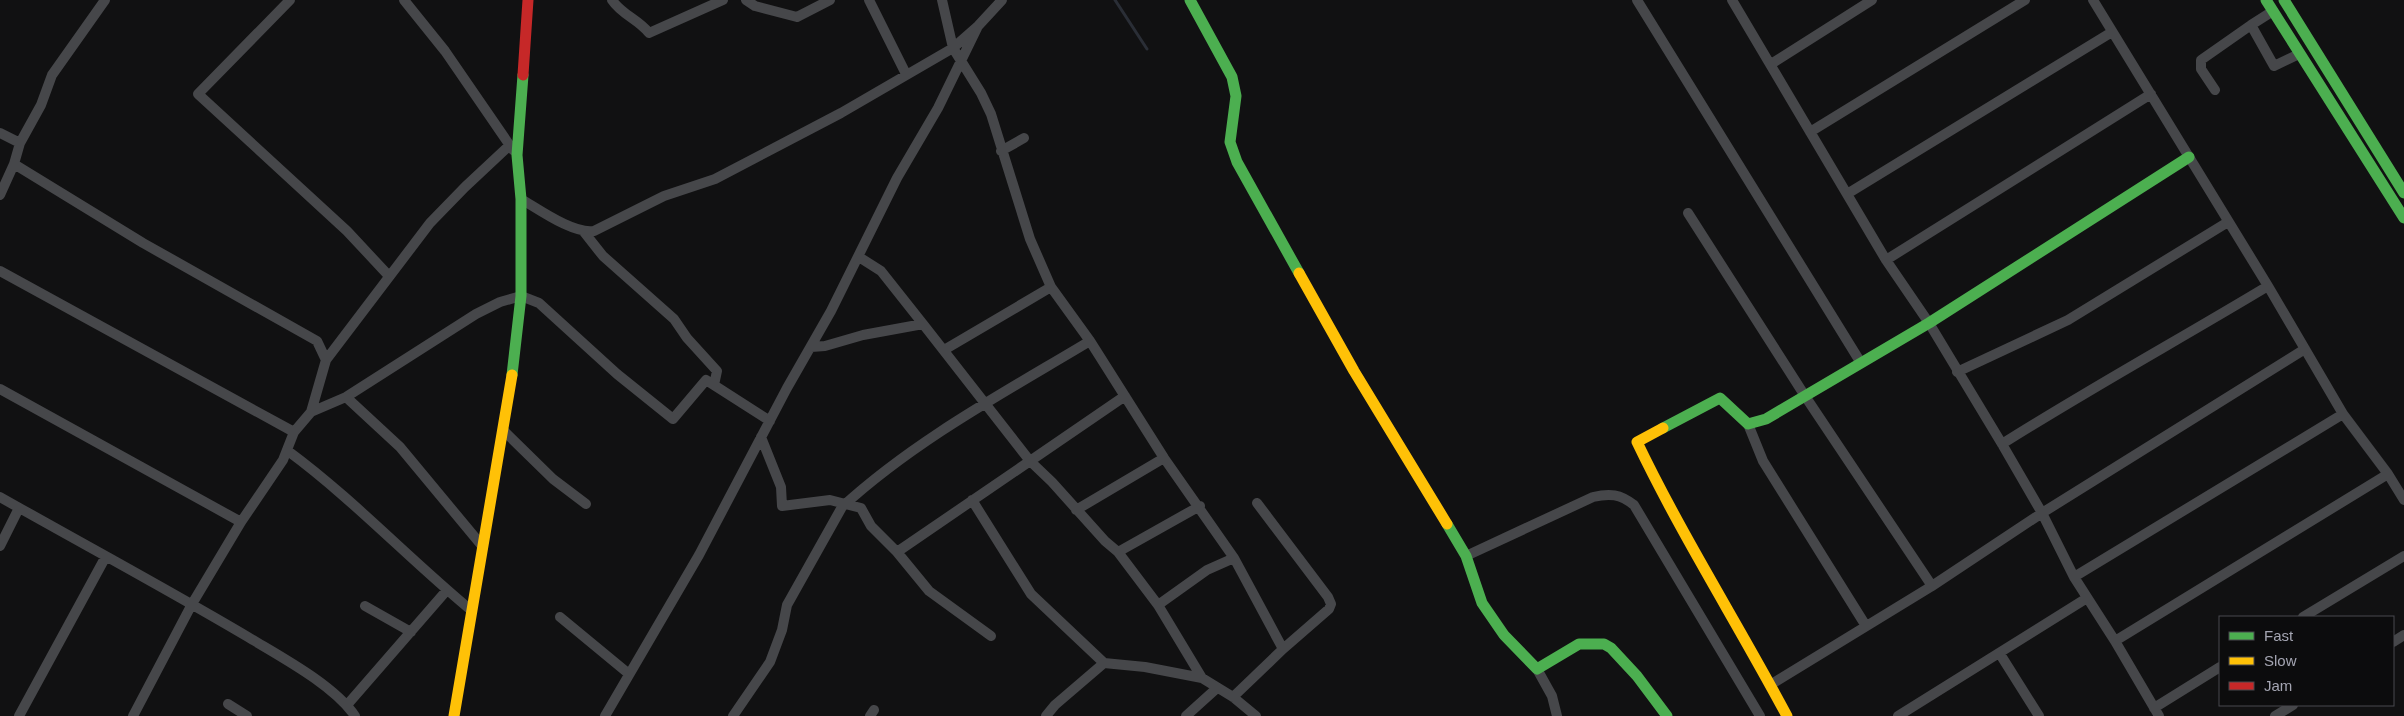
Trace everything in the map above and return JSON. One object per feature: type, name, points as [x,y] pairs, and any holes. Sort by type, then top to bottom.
[{"type":"street","points":[[0,195],[14,164],[20,142],[41,105],[52,75],[105,0]]},
{"type":"street","points":[[290,0],[198,94],[347,231],[389,276]]},
{"type":"street","points":[[404,0],[445,51],[517,154]]},
{"type":"street","points":[[454,716],[504,430],[522,296],[521,199],[517,154],[528,0]]},
{"type":"street","points":[[612,0],[618,9],[640,22],[649,33],[723,0]]},
{"type":"street","points":[[746,0],[755,6],[796,17],[830,0]]},
{"type":"street","points":[[870,0],[906,74]]},
{"type":"street","points":[[942,0],[953,48],[985,100],[991,114],[1030,239],[1051,287],[1090,341],[1164,458],[1200,506],[1234,558],[1283,649]]},
{"type":"street","points":[[584,232],[594,231],[664,196],[715,180],[841,113],[953,48],[978,26],[1002,0]]},
{"type":"street","points":[[1190,0],[1232,77],[1236,107],[1230,142],[1237,162],[1354,371],[1466,556],[1482,603],[1504,635],[1537,669],[1548,687],[1557,716]]},
{"type":"street","points":[[1637,0],[1861,363]]},
{"type":"street","points":[[1771,64],[1872,0]]},
{"type":"street","points":[[1810,132],[2024,0]]},
{"type":"street","points":[[2092,0],[2268,286],[2343,414],[2388,474],[2404,500]]},
{"type":"street","points":[[2266,0],[2404,218]]},
{"type":"street","points":[[2284,0],[2404,193]]},
{"type":"street","points":[[1735,1],[1886,260],[1929,323],[2002,444],[2042,513],[2074,577],[2157,712],[2219,668]]},
{"type":"street","points":[[2215,90],[2201,69],[2201,60],[2273,11]]},
{"type":"street","points":[[2251,25],[2274,66],[2300,54]]},
{"type":"street","points":[[606,716],[699,555],[859,256],[897,178],[962,64],[978,26]]},
{"type":"street","points":[[1847,194],[2112,32]]},
{"type":"street","points":[[1886,260],[2151,94]]},
{"type":"street","points":[[0,133],[20,142]]},
{"type":"street","points":[[1001,151],[1024,138]]},
{"type":"street","points":[[133,716],[192,604],[241,522],[288,451],[294,432],[311,412],[326,360],[430,223],[510,145]]},
{"type":"street","points":[[1748,424],[1766,419],[1929,323],[2189,157]]},
{"type":"street","points":[[14,164],[143,243],[317,341],[326,360]]},
{"type":"street","points":[[521,199],[584,232],[603,256],[674,319],[687,338],[717,371],[714,385]]},
{"type":"street","points":[[1688,213],[1805,396],[1932,586]]},
{"type":"street","points":[[1957,372],[2068,320],[2228,222]]},
{"type":"street","points":[[859,256],[881,270],[1030,461],[1118,552],[1158,605],[1202,678]]},
{"type":"street","points":[[0,271],[294,432]]},
{"type":"street","points":[[2002,444],[2071,401],[2141,362],[2268,286]]},
{"type":"street","points":[[944,350],[1051,287]]},
{"type":"street","points":[[311,412],[346,397],[476,314],[500,302],[522,296],[539,303],[617,374],[673,419],[706,380],[770,421]]},
{"type":"street","points":[[810,347],[825,346],[863,335],[923,324]]},
{"type":"street","points":[[733,716],[770,662],[782,630],[786,605],[845,504],[928,439],[1090,341]]},
{"type":"street","points":[[1770,685],[1932,586],[2042,513],[2306,349]]},
{"type":"street","points":[[0,389],[241,522]]},
{"type":"street","points":[[897,552],[1125,396]]},
{"type":"street","points":[[346,397],[400,447],[483,547]]},
{"type":"street","points":[[1787,716],[1738,624],[1658,484],[1637,442],[1720,398],[1726,401],[1741,420],[1748,424],[1763,461],[1866,626]]},
{"type":"street","points":[[2074,577],[2343,414]]},
{"type":"street","points":[[504,430],[553,479],[586,504]]},
{"type":"street","points":[[761,437],[781,487],[782,506],[830,500],[861,508],[871,526],[897,552],[929,591],[991,636]]},
{"type":"street","points":[[288,451],[322,476],[472,611]]},
{"type":"street","points":[[1076,510],[1164,458]]},
{"type":"street","points":[[2115,641],[2388,474]]},
{"type":"street","points":[[1466,556],[1593,497],[1605,494],[1621,495],[1634,505],[1760,716]]},
{"type":"street","points":[[0,497],[105,558],[192,604],[291,663],[348,706],[355,716]]},
{"type":"street","points":[[972,500],[1031,594],[1104,663],[1145,667],[1202,678],[1233,697],[1256,716]]},
{"type":"street","points":[[1233,697],[1283,649],[1329,609],[1331,604],[1328,597],[1257,503]]},
{"type":"street","points":[[1118,552],[1200,506]]},
{"type":"street","points":[[0,546],[19,508]]},
{"type":"street","points":[[2305,616],[2404,556]]},
{"type":"street","points":[[19,716],[105,558]]},
{"type":"street","points":[[1158,605],[1207,570],[1234,558]]},
{"type":"street","points":[[348,706],[447,590]]},
{"type":"street","points":[[1898,716],[1911,713],[2087,598]]},
{"type":"street","points":[[365,606],[411,632]]},
{"type":"street","points":[[560,617],[629,674]]},
{"type":"street","points":[[1537,669],[1579,644],[1604,644],[1623,659],[1668,716]]},
{"type":"street","points":[[2000,654],[2039,716]]},
{"type":"street","points":[[1046,716],[1055,705],[1104,663]]},
{"type":"street","points":[[1186,716],[1217,688]]},
{"type":"street","points":[[228,704],[247,716]]},
{"type":"street","points":[[2275,716],[2291,706]]},
{"type":"waterway","points":[[1115,0],[1147,49]]},
{"type":"traffic: fast","points":[[1190,0],[1232,77],[1236,96],[1230,142],[1237,162],[1299,273]]},
{"type":"traffic: fast","points":[[2266,0],[2404,218]]},
{"type":"traffic: fast","points":[[2284,0],[2404,193]]},
{"type":"traffic: fast","points":[[512,375],[521,296],[521,199],[517,155],[523,75]]},
{"type":"traffic: fast","points":[[1663,428],[1720,398],[1748,424],[1766,419],[1929,323],[2189,157]]},
{"type":"traffic: fast","points":[[1447,524],[1466,556],[1482,603],[1504,635],[1537,669],[1579,644],[1604,644],[1611,648],[1637,676],[1667,716]]},
{"type":"traffic: slow","points":[[1299,273],[1354,371],[1447,524]]},
{"type":"traffic: slow","points":[[454,716],[512,375]]},
{"type":"traffic: slow","points":[[1663,428],[1637,442],[1691,546],[1787,716]]},
{"type":"traffic: jam","points":[[523,75],[528,0]]}]
